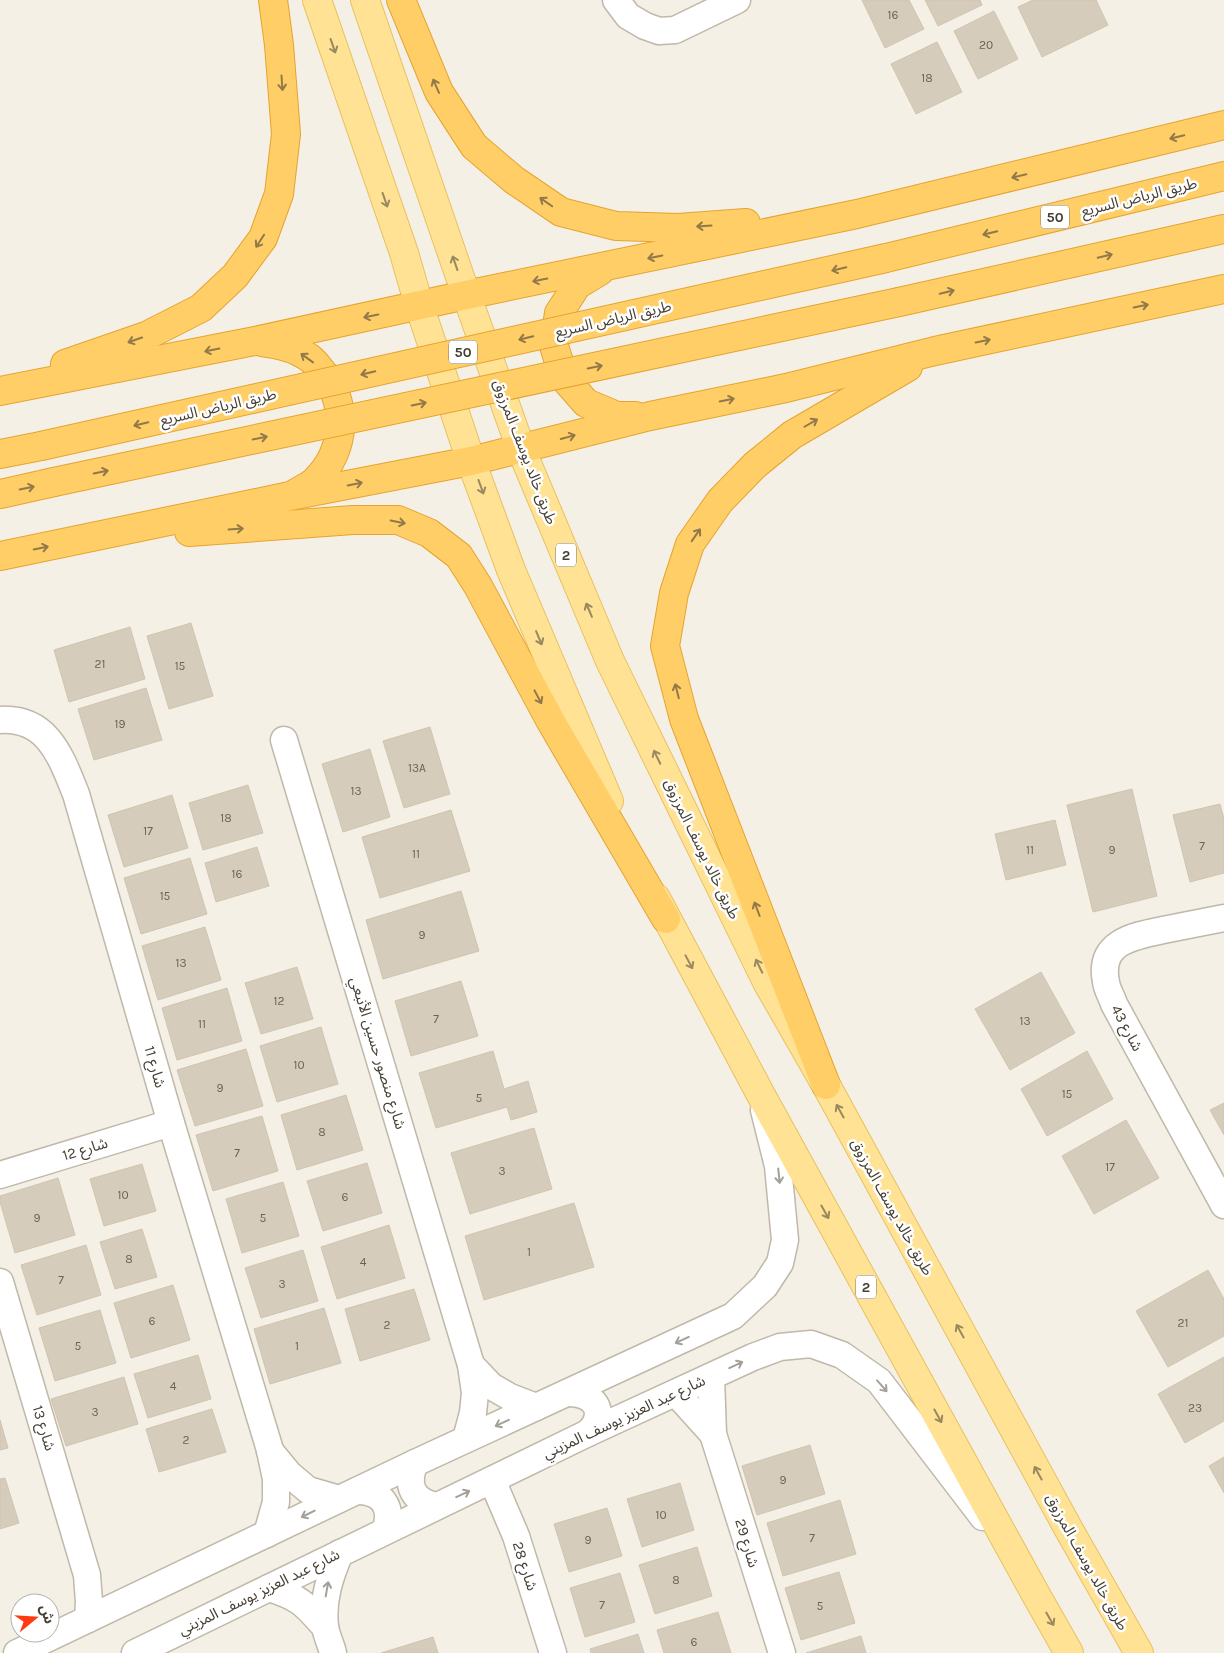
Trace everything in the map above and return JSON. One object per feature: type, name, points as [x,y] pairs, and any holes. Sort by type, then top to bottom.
[{"type":"highway","points":[[0,387],[146,336],[201,308],[235,276],[263,238],[279,194],[286,134],[279,45],[273,0]]},
{"type":"highway","points":[[400,0],[439,92],[474,146],[514,180],[561,212],[616,226],[678,228],[857,214]]},
{"type":"highway","points":[[0,391],[255,341],[857,214],[1224,125]]},
{"type":"highway","name":"طريق الرياض السريع","points":[[0,454],[886,258],[1224,176]]},
{"type":"highway","points":[[0,494],[899,302],[1224,229]]},
{"type":"highway","points":[[605,267],[577,285],[559,313],[554,346],[564,378],[586,403],[617,416],[650,416]]},
{"type":"highway","points":[[0,556],[471,461],[650,416],[786,388],[935,351],[1224,288]]},
{"type":"highway","points":[[255,341],[283,344],[309,357],[328,378],[340,404],[341,432],[332,459],[314,481],[290,496]]},
{"type":"highway","points":[[826,1085],[684,719],[665,646],[674,593],[690,544],[720,501],[755,465],[792,435],[935,351]]},
{"type":"highway","points":[[83,540],[353,520],[398,520],[429,533],[459,556],[478,586],[550,720],[666,919]]},
{"type":"main road","name":"2","points":[[317,0],[404,253],[419,305],[471,461],[510,570],[598,779],[666,919],[1034,1593],[1069,1653]]},
{"type":"main road","name":"طريق خالد يوسف المرزوق","points":[[365,0],[521,449],[614,670],[767,982],[826,1085],[1068,1528],[1139,1653]]},
{"type":"street","points":[[616,0],[628,16],[644,26],[659,31],[675,30],[737,0]]},
{"type":"street","name":"شارع 11","points":[[0,720],[12,719],[29,723],[44,735],[60,754],[76,794],[171,1123],[270,1450],[276,1479],[276,1502],[267,1534]]},
{"type":"street","name":"شارع منصور حسين الأنبعي","points":[[284,740],[472,1365],[476,1393],[466,1439]]},
{"type":"street","name":"شارع 43","points":[[1224,918],[1140,935],[1122,941],[1112,950],[1105,966],[1106,983],[1114,1004],[1224,1205]]},
{"type":"street","points":[[17,1653],[415,1463],[733,1316],[764,1286],[780,1262],[785,1240],[778,1166],[761,1095]]},
{"type":"street","name":"شارع 12","points":[[0,1175],[171,1123]]},
{"type":"street","name":"شارع 13","points":[[0,1282],[88,1575],[88,1619]]},
{"type":"street","name":"شارع عبد العزيز يوسف المزيني","points":[[135,1653],[588,1433],[780,1347],[811,1344],[842,1355],[879,1381],[970,1499],[1034,1593]]},
{"type":"street","name":"شارع منصور حسين الأنبعي","points":[[472,1365],[491,1386],[510,1397],[536,1407]]},
{"type":"street","name":"شارع 29","points":[[711,1377],[713,1434],[782,1653]]},
{"type":"street","points":[[567,1393],[585,1394],[593,1400],[597,1408],[598,1418],[595,1426],[588,1433]]},
{"type":"street","name":"شارع 29","points":[[676,1393],[713,1434]]},
{"type":"street","name":"شارع 11","points":[[270,1450],[289,1474],[308,1490],[348,1495],[367,1491],[376,1495],[384,1502],[388,1511],[389,1521],[385,1531]]},
{"type":"street","points":[[415,1463],[411,1472],[410,1482],[413,1492],[419,1499],[437,1506]]},
{"type":"street","name":"شارع 28","points":[[492,1480],[516,1536],[553,1653]]},
{"type":"street","points":[[333,1653],[325,1627],[326,1600],[329,1578],[340,1553]]},
{"type":"street","points":[[88,1575],[98,1586],[122,1602]]},
{"type":"street","points":[[268,1588],[289,1594],[308,1606],[325,1627]]},
{"type":"building","points":[[862,0],[909,0],[924,29],[885,48]]},
{"type":"building","points":[[925,0],[980,0],[982,5],[938,26]]},
{"type":"building","points":[[1033,0],[1096,0],[1108,25],[1042,57],[1018,7]]},
{"type":"building","points":[[994,11],[1018,59],[978,79],[954,31]]},
{"type":"building","points":[[937,42],[962,92],[916,114],[891,64]]},
{"type":"building","points":[[191,623],[213,696],[169,709],[147,636]]},
{"type":"building","points":[[130,627],[145,679],[69,702],[54,650]]},
{"type":"building","points":[[146,688],[162,740],[94,760],[78,709]]},
{"type":"building","points":[[430,727],[450,794],[404,808],[383,741]]},
{"type":"building","points":[[370,749],[390,817],[343,832],[322,764]]},
{"type":"building","points":[[248,785],[263,833],[203,850],[189,803]]},
{"type":"building","points":[[1132,789],[1157,896],[1093,912],[1067,805]]},
{"type":"building","points":[[172,795],[188,848],[124,867],[108,815]]},
{"type":"building","points":[[1220,804],[1224,819],[1224,873],[1190,882],[1173,815]]},
{"type":"building","points":[[451,810],[470,871],[380,898],[362,837]]},
{"type":"building","points":[[1055,820],[1066,865],[1006,880],[995,834]]},
{"type":"building","points":[[257,847],[269,886],[216,902],[205,863]]},
{"type":"building","points":[[190,858],[207,914],[141,934],[124,878]]},
{"type":"building","points":[[461,891],[479,951],[383,979],[366,920]]},
{"type":"building","points":[[205,927],[221,980],[158,1000],[142,946]]},
{"type":"building","points":[[297,967],[313,1019],[261,1034],[245,983]]},
{"type":"building","points":[[1041,972],[1075,1033],[1010,1070],[975,1009]]},
{"type":"building","points":[[461,981],[478,1036],[411,1056],[395,1001]]},
{"type":"building","points":[[227,988],[242,1041],[177,1060],[162,1008]]},
{"type":"building","points":[[321,1027],[338,1084],[277,1102],[260,1046]]},
{"type":"building","points":[[246,1049],[263,1106],[195,1126],[177,1070]]},
{"type":"building","points":[[493,1051],[504,1089],[528,1081],[537,1112],[511,1120],[507,1107],[436,1128],[419,1073]]},
{"type":"building","points":[[1087,1051],[1113,1099],[1047,1136],[1021,1089]]},
{"type":"building","points":[[346,1095],[363,1150],[297,1170],[281,1115]]},
{"type":"building","points":[[1224,1103],[1224,1135],[1210,1110]]},
{"type":"building","points":[[262,1116],[278,1171],[213,1191],[196,1135]]},
{"type":"building","points":[[1126,1120],[1159,1178],[1094,1214],[1062,1156]]},
{"type":"building","points":[[534,1128],[552,1189],[470,1214],[451,1153]]},
{"type":"building","points":[[367,1163],[382,1213],[323,1231],[307,1181]]},
{"type":"building","points":[[142,1164],[156,1211],[104,1226],[90,1179]]},
{"type":"building","points":[[58,1178],[75,1235],[15,1253],[0,1202],[0,1196]]},
{"type":"building","points":[[283,1182],[299,1236],[242,1253],[226,1199]]},
{"type":"building","points":[[574,1203],[594,1267],[484,1300],[465,1236]]},
{"type":"building","points":[[389,1225],[405,1278],[337,1299],[321,1247]]},
{"type":"building","points":[[142,1229],[157,1277],[115,1289],[100,1242]]},
{"type":"building","points":[[86,1245],[101,1295],[37,1315],[21,1265]]},
{"type":"building","points":[[303,1250],[318,1301],[261,1318],[245,1268]]},
{"type":"building","points":[[1208,1270],[1224,1299],[1224,1336],[1168,1367],[1136,1311]]},
{"type":"building","points":[[173,1285],[190,1340],[131,1358],[114,1303]]},
{"type":"building","points":[[414,1289],[430,1340],[360,1361],[345,1309]]},
{"type":"building","points":[[324,1308],[341,1363],[270,1384],[254,1329]]},
{"type":"building","points":[[100,1310],[116,1363],[55,1381],[39,1328]]},
{"type":"building","points":[[198,1355],[211,1399],[148,1418],[134,1374]]},
{"type":"building","points":[[1224,1357],[1224,1421],[1185,1443],[1158,1394]]},
{"type":"building","points":[[124,1377],[138,1424],[66,1446],[51,1399]]},
{"type":"building","points":[[212,1409],[226,1452],[159,1472],[146,1429]]},
{"type":"building","points":[[0,1420],[8,1448],[0,1450]]},
{"type":"building","points":[[810,1445],[825,1494],[757,1515],[742,1466]]},
{"type":"building","points":[[1224,1457],[1224,1493],[1209,1466]]},
{"type":"building","points":[[5,1478],[19,1523],[0,1529],[0,1479]]},
{"type":"building","points":[[680,1483],[694,1530],[642,1547],[627,1499]]},
{"type":"building","points":[[840,1500],[856,1554],[783,1576],[767,1523]]},
{"type":"building","points":[[607,1508],[622,1556],[569,1572],[554,1524]]},
{"type":"building","points":[[697,1547],[712,1596],[655,1614],[639,1565]]},
{"type":"building","points":[[839,1572],[855,1623],[801,1640],[785,1588]]},
{"type":"building","points":[[620,1573],[635,1622],[585,1637],[570,1588]]},
{"type":"building","points":[[718,1612],[731,1653],[664,1653],[657,1630]]},
{"type":"building","points":[[638,1634],[644,1653],[591,1653],[590,1649]]},
{"type":"building","points":[[861,1636],[866,1653],[806,1653]]},
{"type":"building","points":[[433,1637],[438,1653],[381,1653]]}]
